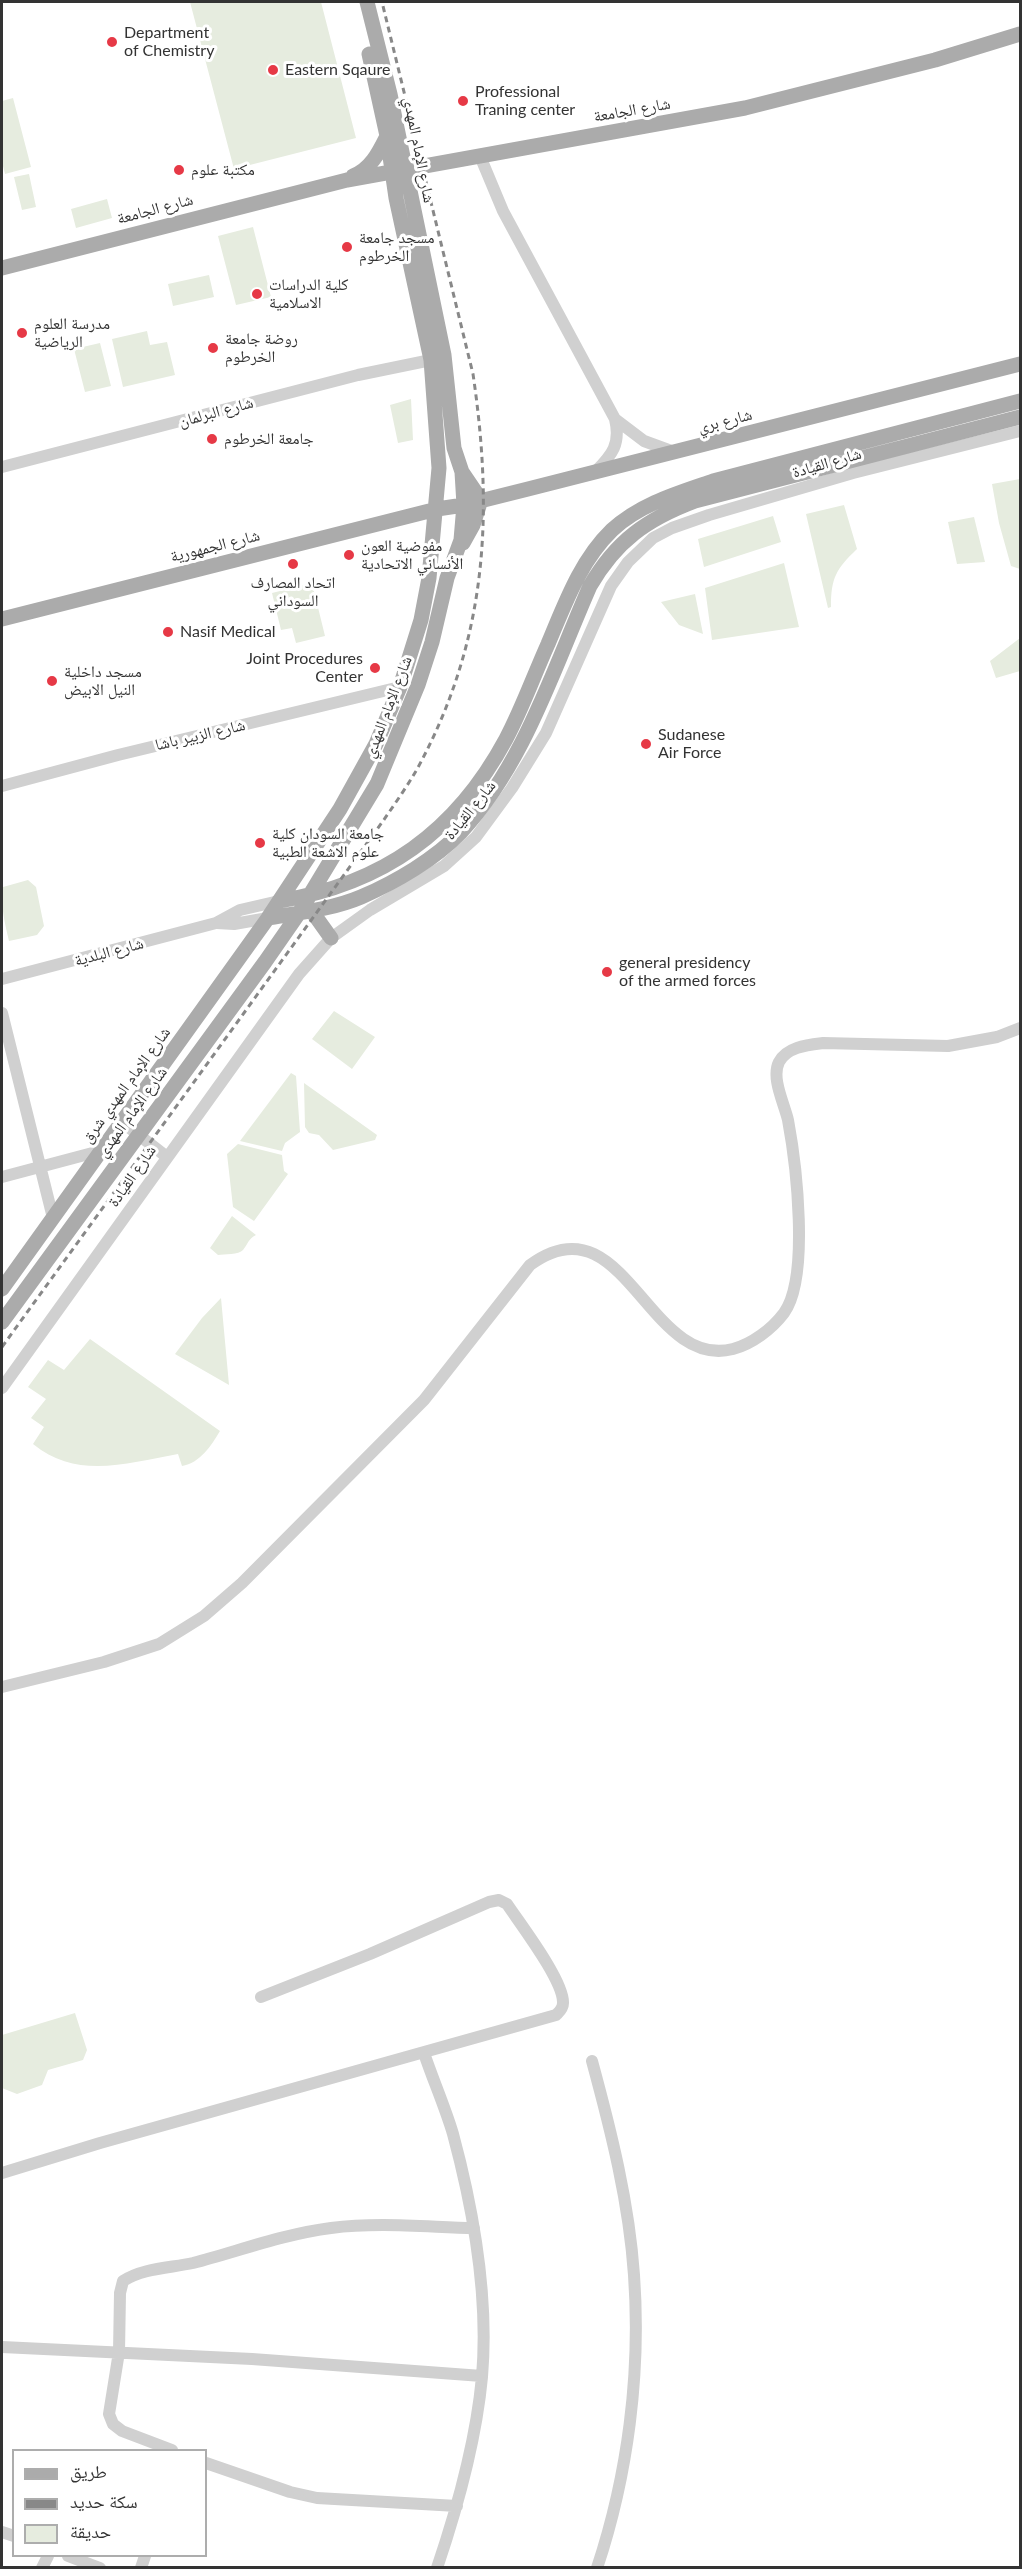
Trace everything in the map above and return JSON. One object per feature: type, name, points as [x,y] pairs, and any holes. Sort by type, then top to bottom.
[{"type":"main road","name":"شارع الإمام المهدي","points":[[2,1322],[306,906],[356,822],[386,764],[418,685],[432,642],[447,578],[460,548],[464,505],[462,472],[454,448],[444,355],[398,171],[387,136],[357,2]]},
{"type":"main road","name":"شارع الإمام المهدي","points":[[279,900],[340,809],[376,744],[400,687],[421,620],[429,578],[437,509],[439,468],[431,360],[398,171],[390,94],[367,2]]},
{"type":"main road","name":"شارع الجامعة","points":[[2,268],[347,180],[745,108],[902,69],[1020,34]]},
{"type":"main road","points":[[347,180],[362,173],[369,166],[387,136]]},
{"type":"main road","name":"شارع بري","points":[[437,509],[464,505],[1020,364]]},
{"type":"main road","name":"شارع القيادة","points":[[306,906],[382,868],[443,826],[467,799],[488,770],[507,737],[576,579],[594,550],[613,530],[636,513],[667,496],[713,481],[1020,401]]},
{"type":"main road","name":"شارع القيادة","points":[[279,900],[306,906],[351,900],[385,885],[424,862],[460,833],[501,779],[522,744],[599,570],[623,542],[643,525],[695,501],[895,456],[1020,417]]},
{"type":"main road","points":[[460,548],[473,525],[481,500],[462,472]]},
{"type":"main road","name":"شارع الجمهورية","points":[[2,619],[437,509]]},
{"type":"main road","name":"شارع الإمام المهدي شرق","points":[[2,1289],[279,900]]},
{"type":"main road","points":[[268,918],[306,906],[331,938]]},
{"type":"street","points":[[480,156],[503,211],[615,419],[618,435],[615,452],[596,471]]},
{"type":"street","name":"شارع البرلمان","points":[[2,467],[358,375],[431,360]]},
{"type":"street","points":[[615,419],[644,441],[674,452]]},
{"type":"street","name":"شارع القيادة","points":[[2,1388],[299,974],[331,938],[370,910],[444,866],[476,837],[496,811],[546,733],[610,585],[628,562],[652,538],[709,515],[895,456],[1020,431]]},
{"type":"street","points":[[890,434],[895,456]]},
{"type":"street","name":"شارع الزبير باشا","points":[[2,786],[118,754],[400,687]]},
{"type":"street","points":[[216,924],[240,910],[279,900]]},
{"type":"street","points":[[216,924],[234,924],[268,918]]},
{"type":"street","name":"شارع البلدية","points":[[2,979],[216,924]]},
{"type":"street","points":[[2,1012],[53,1218]]},
{"type":"street","points":[[2,1688],[104,1662],[159,1644],[204,1616],[242,1583],[424,1400],[530,1264],[544,1254],[562,1248],[581,1249],[598,1255],[669,1326],[684,1339],[704,1350],[723,1352],[741,1347],[759,1337],[784,1313],[794,1296],[798,1275],[792,1144],[777,1077],[778,1064],[785,1054],[802,1045],[823,1043],[948,1046],[997,1037],[1020,1028]]},
{"type":"street","points":[[122,1122],[167,1156]]},
{"type":"street","points":[[2,1177],[100,1151]]},
{"type":"street","points":[[2,2173],[122,2136],[556,2015],[562,2010],[564,2003],[558,1981],[507,1904],[499,1900],[261,1997]]},
{"type":"street","points":[[424,2053],[452,2132],[474,2228],[480,2273],[482,2376],[469,2460],[437,2568]]},
{"type":"street","points":[[592,2061],[621,2178],[634,2275],[636,2328],[635,2380],[628,2434],[618,2489],[597,2568]]},
{"type":"street","points":[[167,2449],[122,2431],[112,2424],[109,2414],[119,2352],[120,2293],[123,2280],[133,2274],[192,2263],[272,2240],[330,2228],[363,2225],[474,2228]]},
{"type":"street","points":[[2,2347],[119,2352],[482,2376]]},
{"type":"street","points":[[207,2463],[290,2492],[317,2498],[457,2506]]},
{"type":"street","points":[[71,2557],[100,2568]]},
{"type":"green space","name":"Eastern Sqaure","points":[[190,2],[321,2],[356,138],[234,169]]},
{"type":"green space","points":[[13,98],[31,167],[5,174],[2,162],[2,101]]},
{"type":"green space","points":[[29,174],[36,207],[22,210],[14,177]]},
{"type":"green space","points":[[107,199],[112,218],[76,228],[71,209]]},
{"type":"green space","points":[[253,227],[271,297],[236,305],[218,236]]},
{"type":"green space","points":[[209,275],[214,297],[173,306],[168,284]]},
{"type":"green space","points":[[147,331],[150,345],[167,342],[175,375],[123,387],[112,339]]},
{"type":"green space","points":[[100,343],[111,386],[85,392],[74,349]]},
{"type":"green space","points":[[411,399],[413,440],[398,443],[390,405]]},
{"type":"green space","points":[[1020,479],[1020,569],[1011,566],[999,523],[992,484]]},
{"type":"green space","points":[[844,505],[857,549],[844,562],[836,575],[831,607],[828,608],[806,514]]},
{"type":"green space","points":[[773,516],[781,542],[704,567],[698,539]]},
{"type":"green space","points":[[974,517],[985,562],[957,564],[948,522]]},
{"type":"green space","points":[[784,563],[799,627],[712,640],[705,588]]},
{"type":"green space","points":[[312,583],[325,636],[296,643],[292,628],[281,630],[272,593]]},
{"type":"green space","points":[[695,594],[703,634],[679,625],[661,602]]},
{"type":"green space","points":[[1020,638],[1020,671],[996,678],[990,661]]},
{"type":"green space","points":[[28,880],[36,887],[44,926],[37,935],[9,941],[3,907],[3,887]]},
{"type":"green space","points":[[334,1011],[375,1037],[352,1069],[312,1039]]},
{"type":"green space","points":[[291,1073],[296,1076],[300,1132],[285,1143],[282,1151],[240,1141]]},
{"type":"green space","points":[[304,1083],[377,1135],[375,1140],[333,1150],[319,1135],[309,1133],[305,1127]]},
{"type":"green space","points":[[238,1144],[282,1155],[284,1171],[288,1174],[254,1221],[233,1207],[227,1154]]},
{"type":"green space","points":[[232,1216],[256,1235],[241,1252],[218,1255],[210,1248]]},
{"type":"green space","points":[[221,1298],[229,1385],[175,1354],[202,1318]]},
{"type":"green space","points":[[90,1339],[220,1431],[204,1453],[194,1461],[182,1466],[178,1454],[103,1466],[67,1462],[33,1444],[44,1427],[31,1418],[46,1399],[28,1387],[48,1360],[64,1370]]},
{"type":"green space","points":[[75,2013],[87,2050],[83,2060],[48,2070],[42,2085],[17,2094],[2,2088],[2,2035]]},
{"type":"railway","points":[[2,1347],[396,803],[416,771],[440,723],[458,675],[471,626],[479,578],[483,528],[483,478],[479,427],[473,374],[382,2]]},
{"type":"place","name":"Department of Chemistry","points":[[112,42]]},
{"type":"place","name":"Eastern Sqaure","points":[[273,70]]},
{"type":"place","name":"Professional Traning center","points":[[463,101]]},
{"type":"place","name":"مكتبة علوم","points":[[179,170]]},
{"type":"place","name":"مسجد جامعة الخرطوم","points":[[347,247]]},
{"type":"place","name":"كلية الدراسات الاسلامية","points":[[257,294]]},
{"type":"place","name":"مدرسة العلوم الرياضية","points":[[22,333]]},
{"type":"place","name":"روضة جامعة الخرطوم","points":[[213,348]]},
{"type":"place","name":"جامعة الخرطوم","points":[[212,439]]},
{"type":"place","name":"مفوضية العون الأنساني الاتحادية","points":[[349,555]]},
{"type":"place","name":"اتحاد المصارف السوداني","points":[[293,564]]},
{"type":"place","name":"Nasif Medical","points":[[168,632]]},
{"type":"place","name":"Joint Procedures Center","points":[[375,668]]},
{"type":"place","name":"مسجد داخلية النيل الابيض","points":[[52,681]]},
{"type":"place","name":"Sudanese Air Force","points":[[646,744]]},
{"type":"place","name":"جامعة السودان كلية علوم الاشعة الطبية","points":[[260,843]]},
{"type":"place","name":"general presidency of the armed forces","points":[[607,972]]}]
